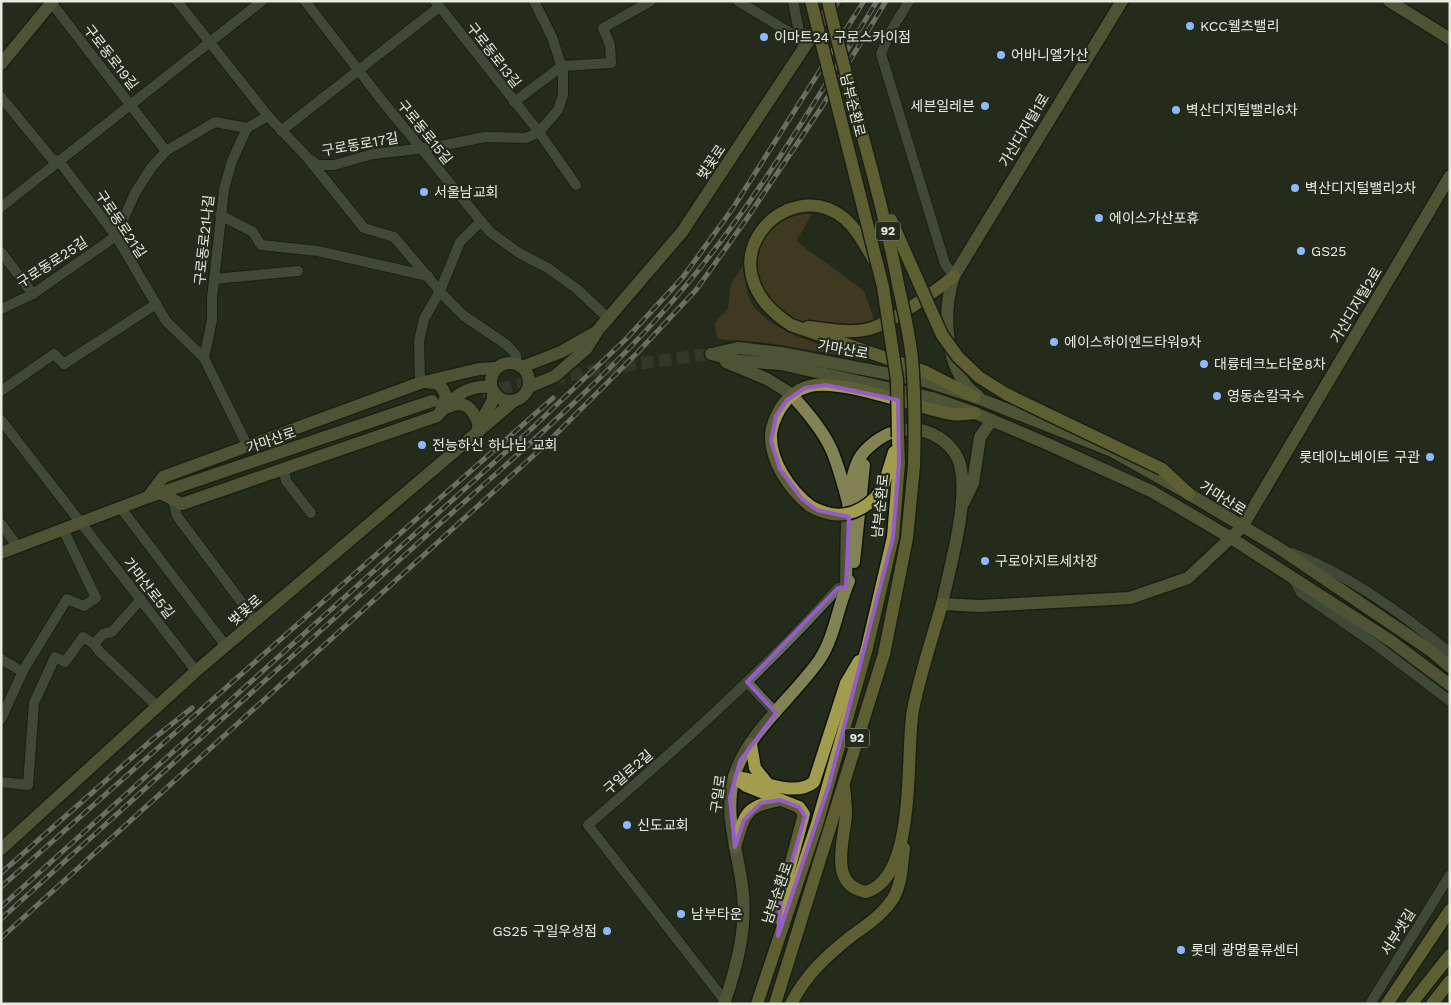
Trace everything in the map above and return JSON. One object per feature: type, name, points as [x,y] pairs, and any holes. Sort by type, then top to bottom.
[{"type":"main road","name":"남부순환로","points":[[756,1004],[817,824],[867,648],[893,537],[895,462],[898,437],[897,380],[893,340],[879,270],[811,1]]},
{"type":"main road","name":"남부순환로","points":[[776,1004],[844,778],[884,654],[907,538],[914,466],[915,423],[912,358],[880,197],[843,65],[828,1]]},
{"type":"main road","name":"벚꽃로","points":[[529,387],[555,376],[586,349],[598,330],[682,232],[802,45],[835,1]]},
{"type":"main road","name":"가산디지털1로","points":[[981,399],[969,390],[951,359],[948,292],[954,276],[1122,1]]},
{"type":"main road","points":[[1388,1],[1450,39]]},
{"type":"main road","points":[[1,64],[52,2]]},
{"type":"main road","name":"가산디지털2로","points":[[1231,538],[1242,527],[1450,176]]},
{"type":"main road","points":[[880,197],[942,335],[958,357],[979,377],[1006,394],[1162,469],[1189,494]]},
{"type":"main road","points":[[879,270],[853,227],[844,218],[822,208],[807,206],[781,214],[759,233],[751,251],[750,267],[756,289],[767,306],[791,326],[926,372],[981,399]]},
{"type":"main road","points":[[791,326],[839,330],[870,329],[912,306],[954,276]]},
{"type":"main road","name":"벚꽃로","points":[[520,366],[561,352],[598,330]]},
{"type":"main road","name":"가마산로","points":[[711,354],[738,348],[782,353],[872,369],[925,382],[981,399],[1112,451],[1279,548],[1430,650],[1450,668]]},
{"type":"main road","points":[[711,354],[738,369],[767,379],[793,396],[826,437],[836,456],[849,506]]},
{"type":"main road","name":"가마산로","points":[[711,354],[740,361],[781,364],[932,398],[992,420],[1151,491],[1231,538],[1350,613],[1435,672],[1450,685]]},
{"type":"main road","points":[[148,498],[163,477],[422,383],[479,369],[497,368],[510,363],[520,366],[528,376],[529,387],[524,396],[514,401],[504,401],[492,389],[477,386],[466,390],[440,412]]},
{"type":"main road","points":[[476,430],[493,400],[492,377],[497,368]]},
{"type":"main road","points":[[422,383],[438,383],[443,388],[446,397],[440,412]]},
{"type":"main road","points":[[895,462],[876,497],[860,511],[844,516],[826,513],[810,506],[786,480],[776,461],[772,442],[776,416],[787,400],[798,391],[810,386],[826,385],[866,392],[954,414],[975,413]]},
{"type":"main road","name":"가마산로","points":[[1,553],[120,507],[432,401]]},
{"type":"main road","name":"벚꽃로","points":[[1,849],[255,620],[476,430],[514,401]]},
{"type":"main road","points":[[160,493],[182,504],[440,412],[458,402],[464,403],[476,416],[476,430]]},
{"type":"main road","points":[[961,509],[973,483],[980,437],[992,420]]},
{"type":"main road","points":[[844,778],[846,816],[840,864],[848,883],[858,891],[866,892],[878,887],[890,872],[902,838],[908,796],[913,711],[942,604],[961,509],[962,478],[959,460],[950,446],[935,434],[924,430],[899,430],[882,437],[860,458],[855,470],[849,506],[846,587]]},
{"type":"main road","name":"구일로","points":[[725,1002],[736,967],[744,926],[742,886],[729,817],[734,777],[740,761],[751,744],[822,657],[853,572],[866,452]]},
{"type":"main road","points":[[942,604],[979,606],[1130,598],[1188,578],[1231,538]]},
{"type":"main road","points":[[734,777],[749,778],[797,789],[814,782],[846,683],[867,648]]},
{"type":"main road","points":[[751,744],[755,768],[767,783]]},
{"type":"main road","points":[[734,777],[746,786],[798,807],[804,818],[781,900],[778,936]]},
{"type":"main road","points":[[734,847],[749,812],[761,803],[780,800]]},
{"type":"main road","points":[[791,1004],[801,986],[822,960],[875,919],[888,906],[898,886],[904,848],[902,838]]},
{"type":"main road","points":[[1387,1004],[1450,910]]},
{"type":"main road","points":[[1411,1004],[1450,955]]},
{"type":"main road","points":[[1432,1004],[1450,981]]},
{"type":"street","name":"구로동로17길","points":[[177,1],[268,116],[306,156],[364,228],[394,237],[464,316],[507,345],[516,355],[520,366]]},
{"type":"street","points":[[209,40],[262,1]]},
{"type":"street","name":"구로동로15길","points":[[305,1],[359,71],[490,232],[519,253],[548,268],[577,289],[609,319]]},
{"type":"street","points":[[534,1],[552,37],[562,66],[563,95],[558,110],[539,132]]},
{"type":"street","points":[[562,66],[611,63],[610,45],[603,28],[651,1]]},
{"type":"street","points":[[738,1],[802,45]]},
{"type":"street","points":[[793,1],[802,45]]},
{"type":"street","points":[[909,1],[888,34],[881,54],[945,264],[954,276]]},
{"type":"street","name":"구로동로19길","points":[[52,2],[166,151]]},
{"type":"street","points":[[281,131],[359,71],[437,4]]},
{"type":"street","name":"구로동로13길","points":[[437,4],[539,132],[576,185]]},
{"type":"street","name":"구로동로19길","points":[[130,104],[209,40]]},
{"type":"street","name":"구로동로13길","points":[[514,102],[562,66]]},
{"type":"street","name":"구로동로21길","points":[[1,98],[52,159],[59,161],[116,236],[166,321],[204,358],[248,447]]},
{"type":"street","points":[[1,206],[130,104]]},
{"type":"street","points":[[116,236],[135,193],[150,168],[166,151],[215,122],[247,128],[268,116]]},
{"type":"street","name":"구로동로21나길","points":[[204,358],[212,320],[214,279],[224,188],[232,161],[247,128]]},
{"type":"street","name":"구로동로17길","points":[[306,156],[318,165],[334,165],[372,154],[420,147],[451,145],[485,137],[526,138],[539,132]]},
{"type":"street","points":[[220,215],[253,232],[261,245],[318,251],[428,276]]},
{"type":"street","points":[[422,383],[418,364],[424,319],[440,291],[460,242],[481,222]]},
{"type":"street","name":"구로동로25길","points":[[1,309],[33,294],[116,236]]},
{"type":"street","points":[[1,252],[33,294]]},
{"type":"street","points":[[214,279],[298,271]]},
{"type":"street","points":[[1,391],[54,354],[64,364],[156,304]]},
{"type":"street","points":[[1,420],[80,522]]},
{"type":"street","points":[[284,469],[286,481],[311,513]]},
{"type":"street","points":[[173,500],[177,516],[255,620]]},
{"type":"street","points":[[120,507],[226,646]]},
{"type":"street","name":"가마산로5길","points":[[80,522],[196,672]]},
{"type":"street","points":[[1,524],[18,547]]},
{"type":"street","points":[[1,719],[23,672],[67,598],[84,606],[96,598],[63,529]]},
{"type":"street","points":[[1279,548],[1312,560],[1343,578],[1423,630],[1450,653]]},
{"type":"street","points":[[1292,577],[1301,593],[1376,645],[1450,701]]},
{"type":"street","name":"구일로2길","points":[[725,1002],[588,825],[697,730],[797,634],[838,588],[846,587]]},
{"type":"street","points":[[94,644],[103,634],[112,632],[141,599]]},
{"type":"street","points":[[1,782],[28,785],[34,703],[55,657],[65,662],[83,637],[94,644],[99,652],[158,706]]},
{"type":"street","points":[[1,659],[23,672]]},
{"type":"street","points":[[747,682],[776,713]]},
{"type":"street","name":"서부샛길","points":[[1370,1004],[1450,875]]},
{"type":"highlighted area","points":[[826,385],[898,400],[899,463],[893,537],[829,785],[778,936],[781,900],[805,816],[799,807],[780,800],[761,803],[744,820],[735,847],[730,798],[740,761],[776,713],[747,682],[838,588],[846,587],[849,517],[817,510],[802,499],[780,469],[771,441],[776,416],[787,400],[805,388]]},
{"type":"shaded area","points":[[803,214],[812,214],[796,241],[864,291],[875,323],[854,326],[804,321],[784,314],[771,301],[760,281],[757,268],[758,255],[762,244],[768,233],[778,224]]},
{"type":"shaded area","points":[[744,264],[748,295],[755,308],[767,319],[799,337],[865,359],[767,343],[717,339],[715,323],[728,309],[731,284]]},
{"type":"tunnel","points":[[482,392],[613,367],[711,354]]},
{"type":"railway","points":[[1,907],[529,431],[626,339],[683,277],[733,208],[864,1]]},
{"type":"railway","points":[[1,919],[516,456],[588,390],[656,320],[688,283],[739,216],[787,146],[877,1]]},
{"type":"railway","points":[[1,938],[543,447],[638,352],[696,290],[748,217],[821,108],[886,1]]},
{"type":"railway","points":[[1,887],[553,398]]},
{"type":"railway","points":[[1,873],[153,739],[192,708]]},
{"type":"place","name":"KCC웰츠밸리","points":[[1190,26]]},
{"type":"place","name":"이마트24 구로스카이점","points":[[764,37]]},
{"type":"place","name":"어바니엘가산","points":[[1001,55]]},
{"type":"place","name":"세븐일레븐","points":[[985,106]]},
{"type":"place","name":"벽산디지털밸리6차","points":[[1176,110]]},
{"type":"place","name":"벽산디지털밸리2차","points":[[1295,188]]},
{"type":"place","name":"서울남교회","points":[[424,192]]},
{"type":"place","name":"에이스가산포휴","points":[[1099,218]]},
{"type":"place","name":"GS25","points":[[1301,251]]},
{"type":"place","name":"에이스하이엔드타워9차","points":[[1054,342]]},
{"type":"place","name":"대륭테크노타운8차","points":[[1204,364]]},
{"type":"place","name":"영동손칼국수","points":[[1217,396]]},
{"type":"place","name":"전능하신 하나님 교회","points":[[422,445]]},
{"type":"place","name":"롯데이노베이트 구관","points":[[1430,457]]},
{"type":"place","name":"구로아지트세차장","points":[[985,561]]},
{"type":"place","name":"신도교회","points":[[627,825]]},
{"type":"place","name":"남부타운","points":[[681,914]]},
{"type":"place","name":"GS25 구일우성점","points":[[607,931]]},
{"type":"place","name":"롯데 광명물류센터","points":[[1181,950]]}]
